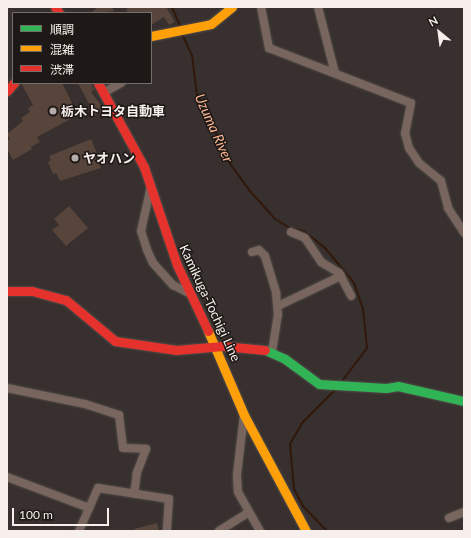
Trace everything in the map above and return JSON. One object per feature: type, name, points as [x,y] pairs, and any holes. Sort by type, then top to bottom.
[{"type":"street","points":[[152,36],[211,24],[232,7]]},
{"type":"street","points":[[261,7],[269,48],[411,103],[405,133],[409,148],[419,163],[441,181],[448,208],[464,233]]},
{"type":"street","points":[[318,7],[335,73]]},
{"type":"street","name":"Kamikuga-Tochigi Line","points":[[98,84],[135,148],[151,185],[172,254],[189,293],[217,347],[244,416],[306,531]]},
{"type":"street","points":[[103,93],[119,84]]},
{"type":"street","points":[[151,185],[141,231],[147,250],[153,263],[173,285],[189,293]]},
{"type":"street","points":[[291,232],[305,238],[321,262],[341,276],[351,296]]},
{"type":"street","points":[[252,252],[262,252],[268,261],[278,306],[272,351]]},
{"type":"street","points":[[278,306],[341,276]]},
{"type":"street","points":[[7,292],[32,291],[66,300],[114,341],[176,350],[217,347],[272,351],[319,384],[386,388],[398,386],[464,401]]},
{"type":"street","points":[[7,388],[85,404],[119,415],[123,448],[146,449],[137,473],[134,494]]},
{"type":"street","points":[[244,416],[237,475],[238,492],[248,513],[260,531]]},
{"type":"street","points":[[7,477],[89,508]]},
{"type":"street","points":[[79,531],[98,488],[170,499],[167,531]]},
{"type":"street","points":[[449,518],[464,512]]},
{"type":"street","points":[[219,531],[248,513]]},
{"type":"building","points":[[98,7],[112,7],[114,11],[102,12],[92,12]]},
{"type":"building","points":[[130,7],[166,7],[175,22],[169,25],[164,17],[152,24],[152,12],[128,12],[126,9]]},
{"type":"building","name":"栃木トヨタ自動車","points":[[22,84],[62,84],[78,115],[37,137],[40,142],[31,147],[32,149],[13,160],[7,149],[7,141],[10,139],[7,134],[23,121],[21,118],[30,112],[28,108],[33,105]]},
{"type":"building","points":[[79,84],[91,84],[94,90],[91,92],[105,110],[95,115]]},
{"type":"building","name":"ヤオハン","points":[[91,139],[100,161],[98,161],[101,168],[60,181],[56,173],[53,174],[48,162],[51,160],[49,156]]},
{"type":"building","points":[[69,206],[88,228],[66,246],[52,230],[59,225],[54,219]]},
{"type":"building","points":[[157,523],[159,531],[135,531],[134,529]]},
{"type":"waterway","name":"Uzuma River","points":[[172,7],[180,26]]},
{"type":"waterway","name":"Uzuma River","points":[[182,34],[192,55],[197,95],[206,108],[226,158],[249,190],[275,219],[290,228],[304,231],[326,249],[354,283],[363,309],[367,348],[343,380]]},
{"type":"waterway","name":"Uzuma River","points":[[327,531],[303,506],[294,489],[290,444],[302,423],[336,389]]},
{"type":"traffic: fast","points":[[265,350],[285,359],[319,384],[386,388],[398,386],[464,401]]},
{"type":"traffic: slow","points":[[152,36],[211,24],[232,7]]},
{"type":"traffic: slow","points":[[208,331],[244,415],[306,531]]},
{"type":"traffic: jam","points":[[55,7],[58,12]]},
{"type":"traffic: jam","points":[[7,91],[13,84]]},
{"type":"traffic: jam","points":[[99,84],[144,167],[177,265],[208,331]]},
{"type":"traffic: jam","points":[[7,291],[32,291],[66,300],[115,341],[176,350],[223,346],[265,350]]},
{"type":"place","name":"栃木トヨタ自動車","points":[[53,111]]},
{"type":"place","name":"ヤオハン","points":[[75,158]]}]
